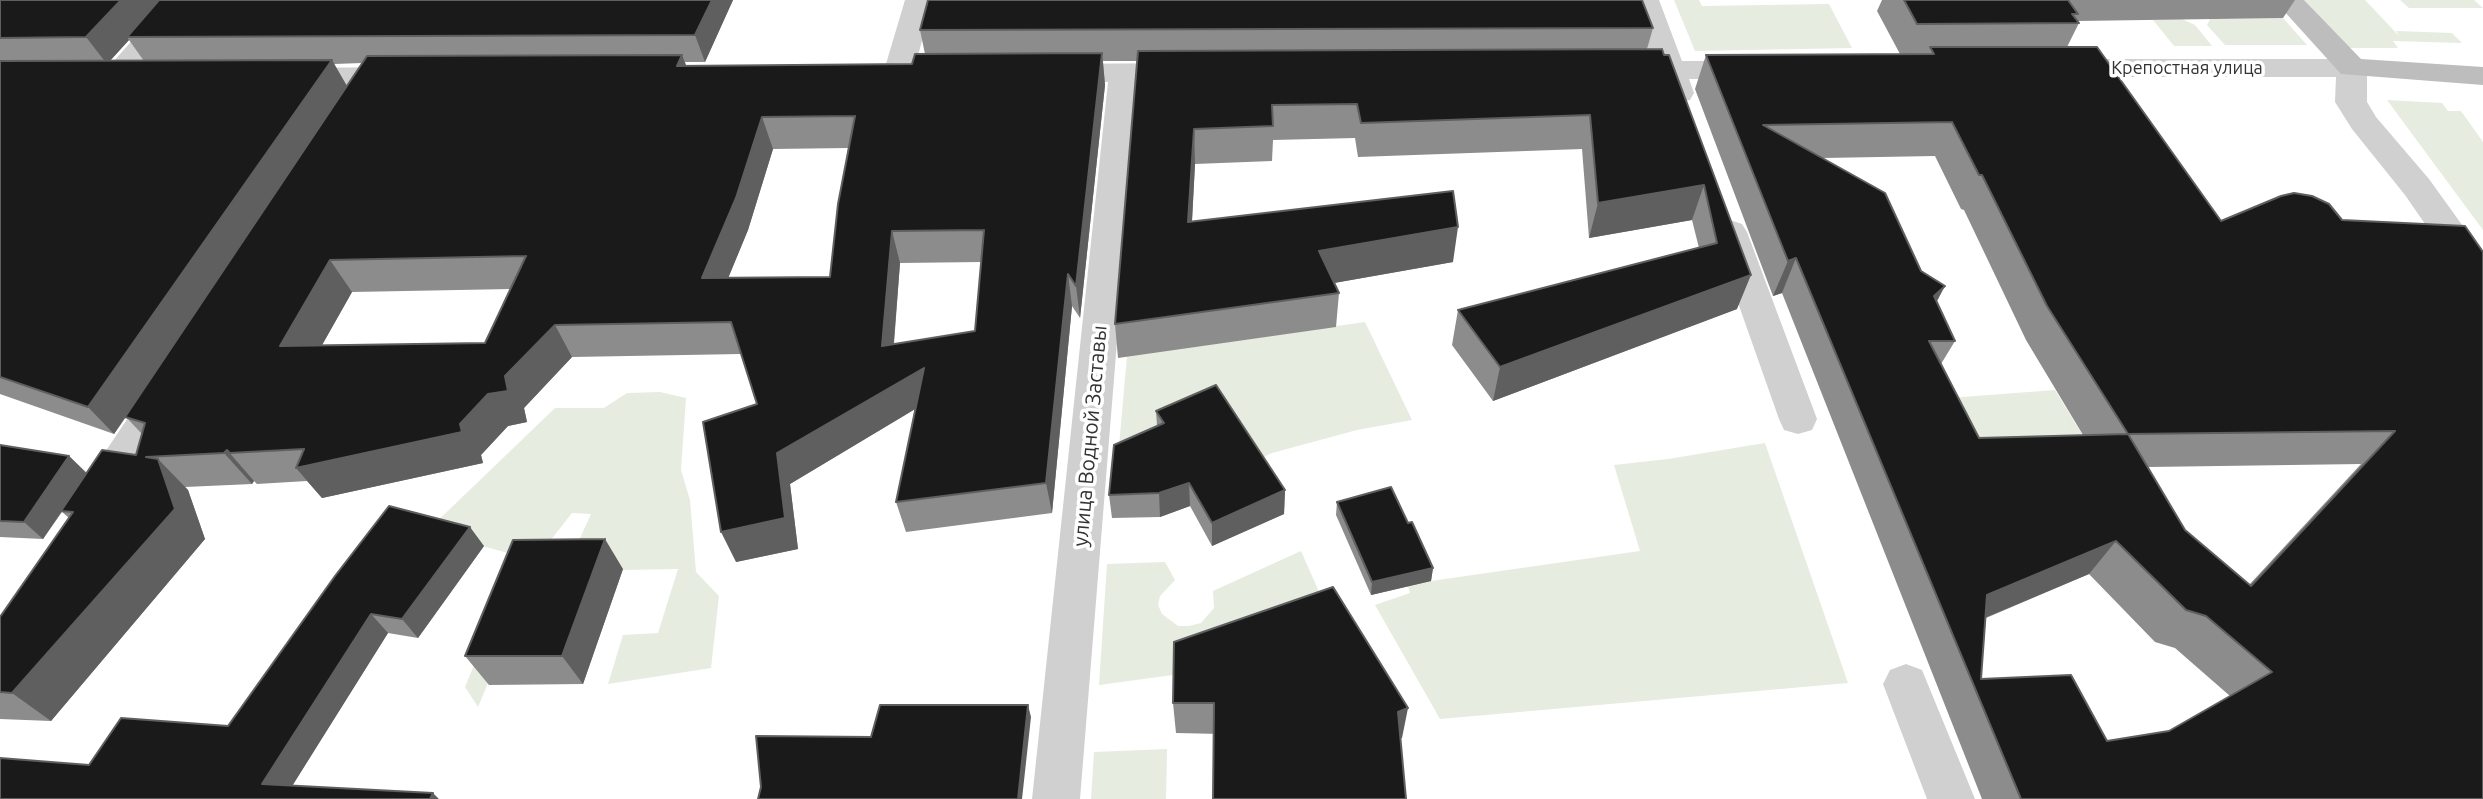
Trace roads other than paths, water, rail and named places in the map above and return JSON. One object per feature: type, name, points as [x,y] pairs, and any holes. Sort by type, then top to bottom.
[{"type":"street","points":[[122,72],[184,0]]},
{"type":"street","points":[[919,0],[891,69],[933,74]]},
{"type":"street","points":[[1644,0],[1689,123]]},
{"type":"street","points":[[2288,0],[2352,68],[2351,102],[2363,122],[2417,187],[2483,280]]},
{"type":"street","name":"Крепостная улица","points":[[2034,68],[2352,68],[2483,76]]},
{"type":"street","points":[[1595,70],[1775,69]]},
{"type":"street","name":"улица Водной Заставы","points":[[1056,799],[1124,72]]},
{"type":"street","points":[[1028,73],[1221,72]]},
{"type":"street","points":[[257,77],[362,95],[434,76]]},
{"type":"street","points":[[1717,198],[1798,419]]},
{"type":"street","points":[[76,529],[185,362]]},
{"type":"street","points":[[1906,684],[1951,799]]}]
